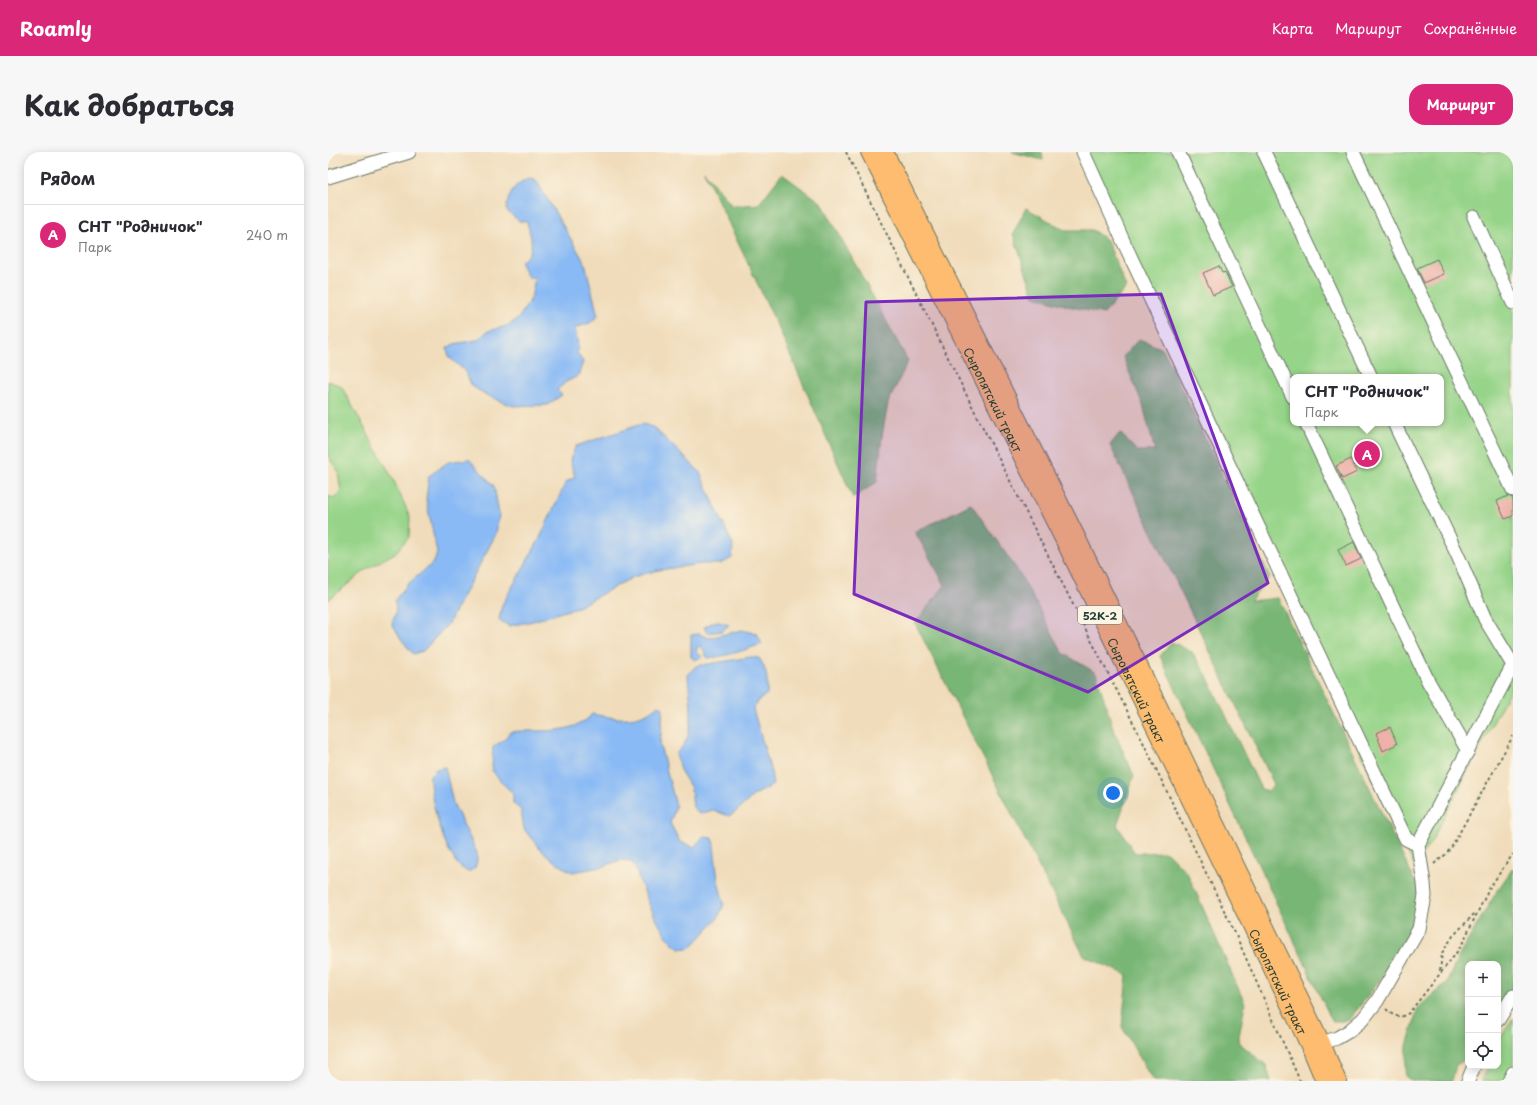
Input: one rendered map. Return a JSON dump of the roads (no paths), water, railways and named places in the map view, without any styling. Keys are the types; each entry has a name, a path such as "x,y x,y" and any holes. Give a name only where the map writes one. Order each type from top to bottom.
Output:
{"main road":[{"name":"Сыропятский тракт","path":"869,152 1066,546 1301,1029 1324,1081"},
{"name":"Сыропятский тракт","path":"885,152 1079,542 1322,1043 1338,1081"}],"street":[{"path":"328,177 409,152"},
{"path":"1084,152 1125,245 1406,839 1418,845"},
{"path":"1178,152 1290,391"},
{"path":"1264,152 1370,374"},
{"path":"1353,152 1416,288 1513,490"},
{"path":"1474,217 1513,303"},
{"path":"1307,426 1428,681 1468,751"},
{"path":"1322,1043 1337,1038 1349,1031 1363,1019 1377,1001 1419,929 1425,896 1418,845 1513,665 1485,619 1458,556 1395,426"},
{"path":"1501,1015 1513,996"},
{"path":"1468,1081 1473,1069"},
{"path":"1509,1081 1513,1073"}],"water":[{"path":"530,178 536,180 585,263 598,316 590,323 575,328 578,345 577,353 583,362 578,376 566,382 557,390 562,395 547,405 513,406 486,395 472,386 464,370 449,357 447,348 454,344 477,340 488,331 507,326 518,319 531,299 535,278 528,277 520,262 529,254 531,249 531,239 527,222 519,221 506,210 510,194 516,186 524,180"},
{"path":"642,424 653,427 699,471 733,545 732,558 721,564 701,564 659,570 633,577 578,607 533,621 509,626 499,620 502,605 539,540 566,482 575,477 570,460 576,446"},
{"path":"469,459 494,486 499,514 496,534 448,624 423,651 413,654 401,639 392,623 396,612 395,600 408,584 434,562 437,553 426,499 429,476 448,462"},
{"path":"716,621 729,625 722,631 707,633 704,627"},
{"path":"742,630 757,634 762,644 728,655 707,658 704,650 699,645 696,651 702,657 695,660 691,657 691,635 699,634 709,638"},
{"path":"751,657 759,658 764,666 766,675 767,694 759,700 753,709 771,771 773,785 753,796 729,816 713,810 699,814 693,807 691,788 680,770 676,754 684,744 690,728 691,710 688,675 696,666"},
{"path":"658,705 663,708 660,745 676,806 670,823 680,842 694,847 703,837 713,838 718,881 724,904 718,918 690,948 678,947 670,941 663,931 651,908 632,861 620,860 602,867 572,872 555,862 539,848 524,829 521,810 513,803 513,793 501,782 492,770 493,747 504,740 510,732 566,729 583,722 592,714 619,718 635,717 651,711"},
{"path":"445,767 453,803 477,853 475,868 468,872 456,862 451,854 446,844 434,808 430,775 436,769"}],"place":[{"name":"СНТ \"Родничок\"","path":"1367,454"}]}
